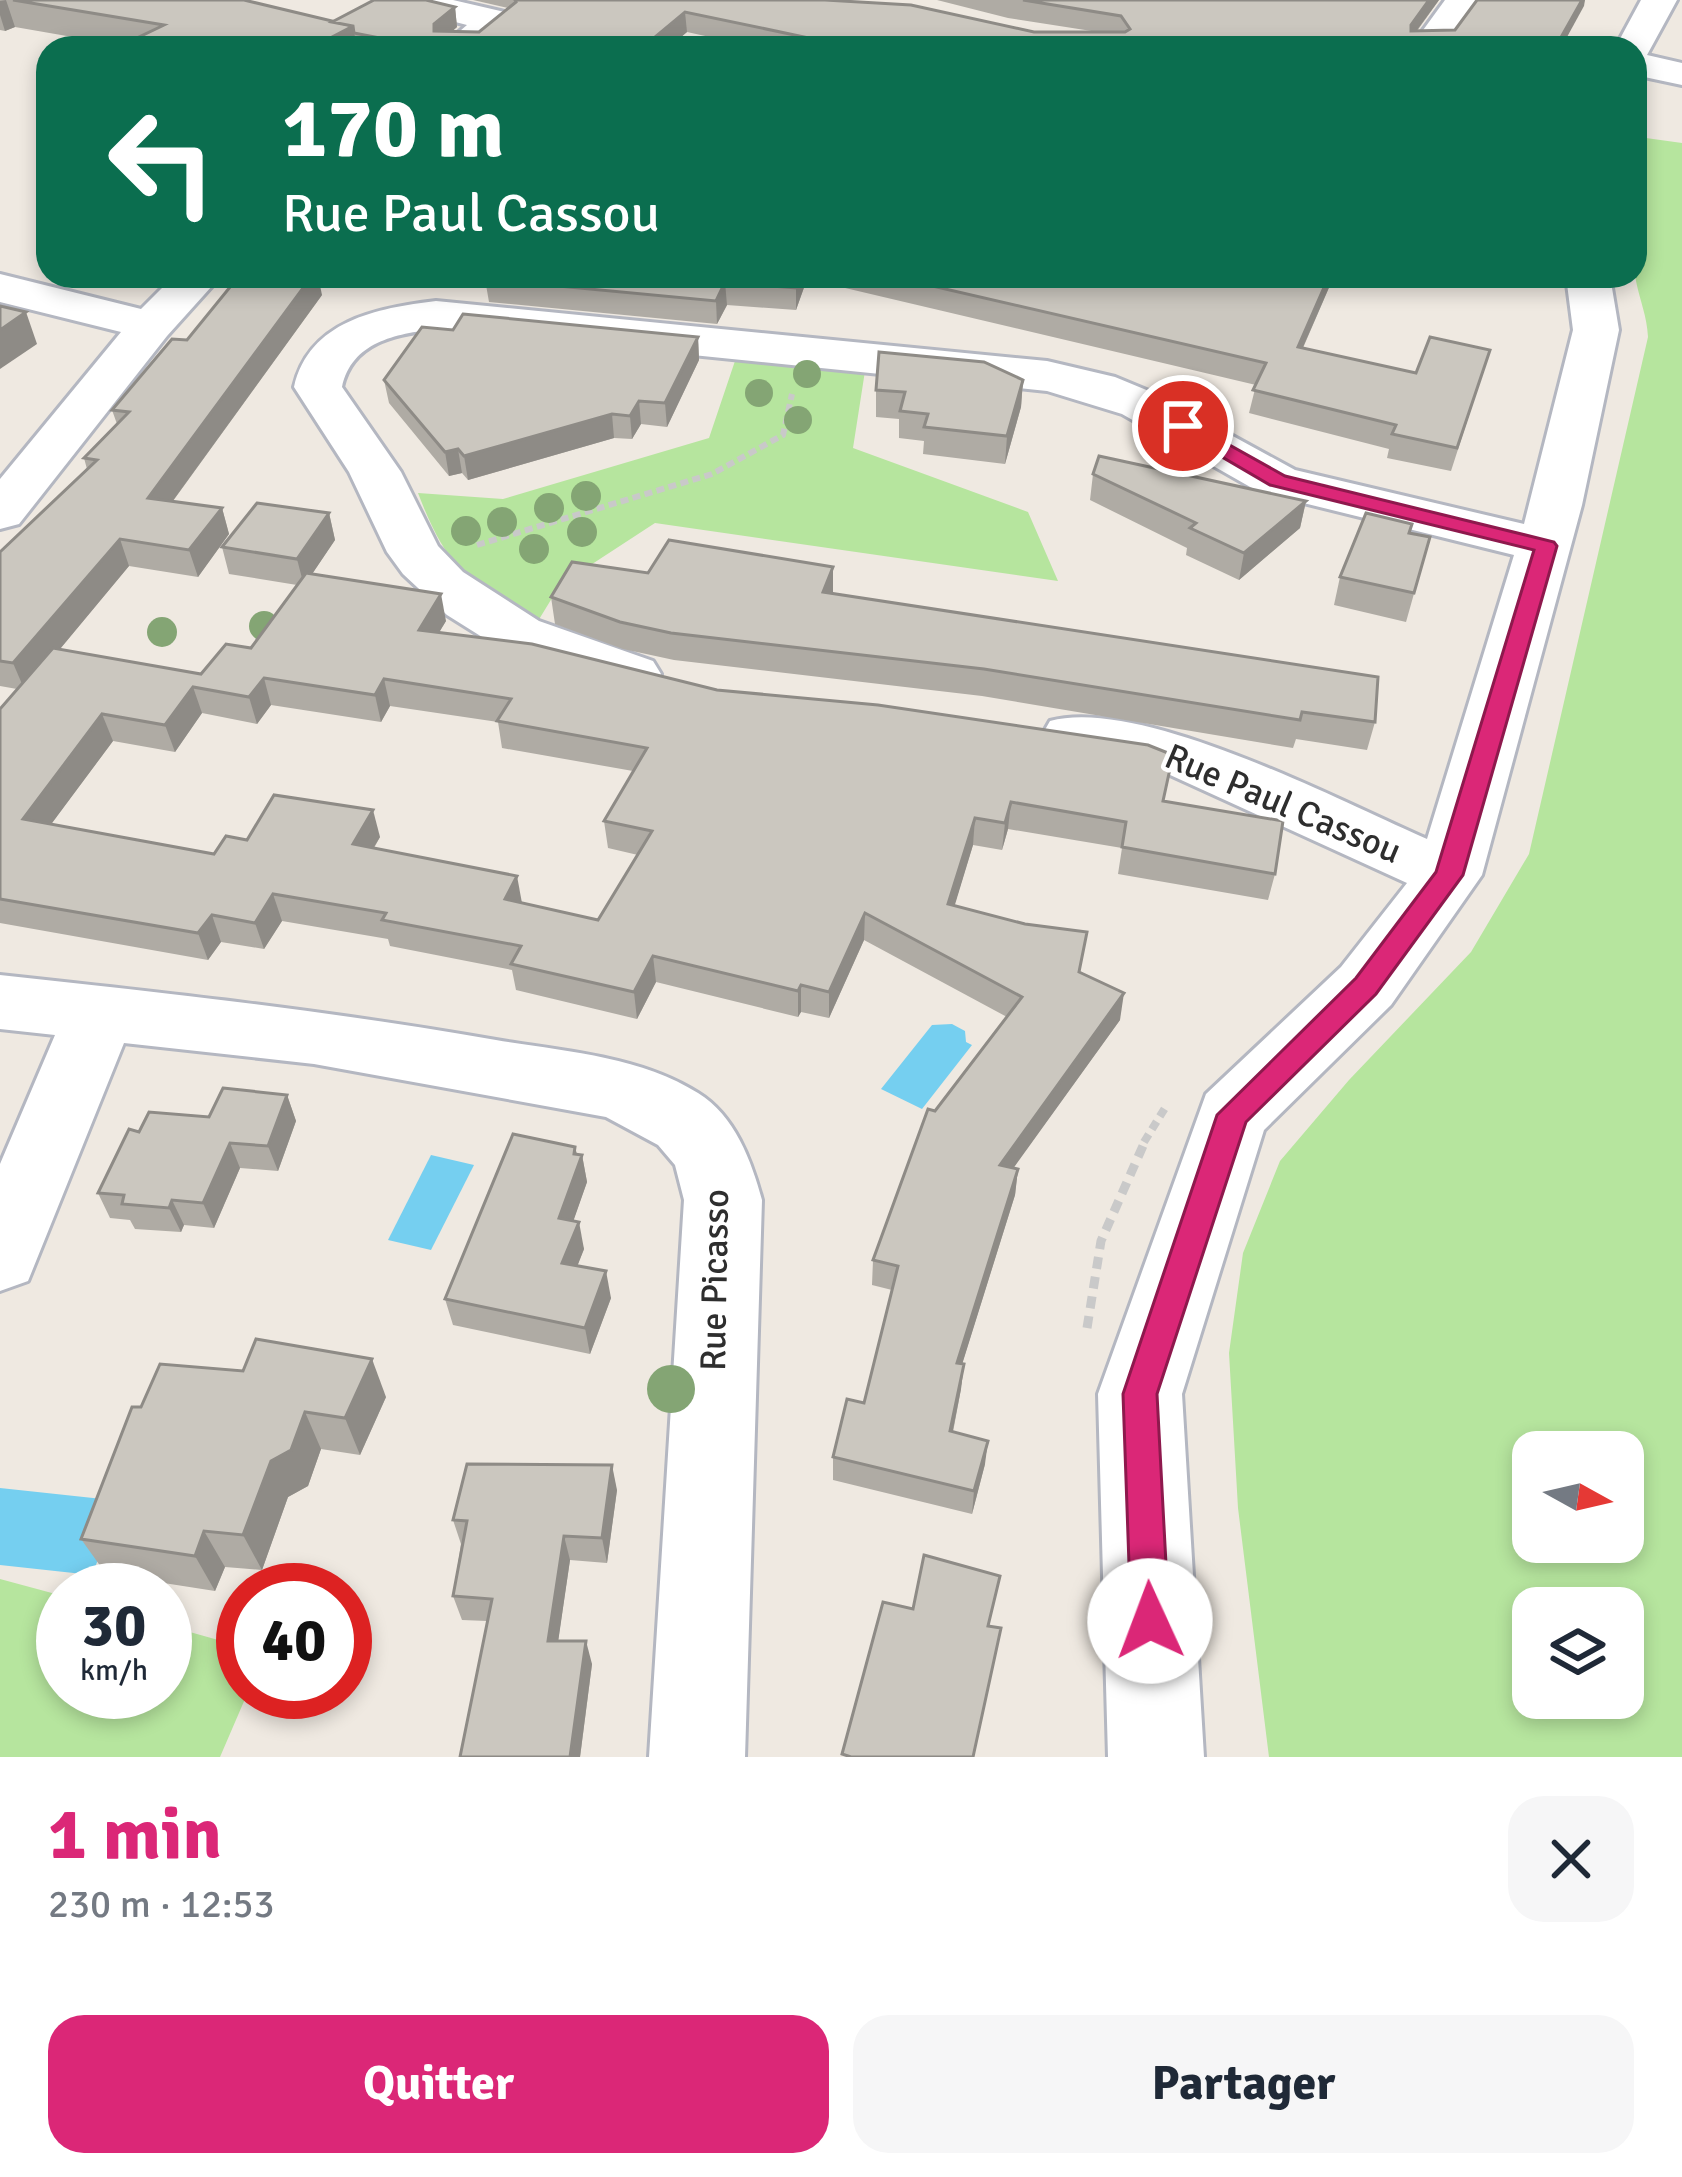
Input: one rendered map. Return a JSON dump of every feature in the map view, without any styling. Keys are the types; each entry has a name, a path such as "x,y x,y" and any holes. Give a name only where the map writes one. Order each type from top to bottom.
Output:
{"street":[{"path":"409,0 508,16 477,36"},
{"path":"1437,36 1463,0"},
{"path":"1640,36 1659,0"},
{"path":"1647,67 1682,74"},
{"path":"0,288 151,326"},
{"path":"0,513 151,326 187,288"},
{"path":"1156,1757 1140,1394 1232,1115 1366,986 1449,875 1546,546 1596,331 1590,288"},
{"path":"685,687 564,656 522,637 466,601 422,561 375,472 318,387 324,359 340,344 385,324 436,315 1047,376 1098,387 1183,426 1277,481 1546,546"},
{"name":"Rue Paul Cassou","path":"1013,726 1183,756 1449,875"},
{"name":"Rue Picasso","path":"0,1001 314,1036 606,1088 653,1101 679,1117 703,1143 717,1169 722,1200 697,1757"},
{"path":"0,1257 101,1010"}],"path":[{"path":"422,561 712,474 747,455 783,435 802,352"}],"green space":[{"path":"1647,138 1682,143 1682,1757 1269,1757 1238,1508 1229,1353 1243,1253 1280,1161 1349,1080 1471,952 1529,854 1648,337 1638,288 1647,288"},
{"path":"736,358 865,371 853,448 1028,512 1058,581 655,523 560,585 538,621 477,584 450,557 418,493 503,499 709,438"},
{"path":"0,1579 36,1589 36,1719 192,1719 192,1633 216,1639 216,1719 236,1719 220,1757 0,1757"}],"water":[{"path":"952,1024 965,1031 966,1042 972,1045 922,1109 881,1089 932,1025"},
{"path":"431,1155 474,1165 431,1250 388,1240"},
{"path":"0,1488 121,1501 97,1563 36,1563 36,1569 0,1565"}],"building":[{"path":"13,0 244,0 353,26 334,36 141,36 164,25"},
{"path":"374,0 426,0 455,7 434,24 434,31 479,32 515,0 825,0 911,5 1034,32 1125,32 1130,29 1121,16 1023,0 1429,0 1411,31 1455,30 1477,0 1582,0 1562,36 799,36 685,12 656,36 369,36 354,33 353,26 332,22"},
{"path":"229,288 303,288 148,498 222,508 189,550 120,539 13,663 0,661 0,552 97,460 84,458 129,412 112,410 172,339 187,340"},
{"path":"580,288 722,288 716,301"},
{"path":"941,288 1324,288 1298,347 1416,373 1430,337 1490,350 1457,448 1392,434 1396,425 1253,390 1266,363"},
{"path":"0,306 26,312 0,330"},
{"path":"463,314 698,337 665,403 639,401 630,416 612,414 464,456 458,449 445,452 384,380 422,327 453,330"},
{"path":"879,352 984,362 1023,380 1007,436 924,427 928,414 900,411 905,392 876,390"},
{"path":"1099,456 1306,501 1244,553 1190,528 1196,523 1093,474"},
{"path":"257,503 329,513 297,559 222,547"},
{"path":"1366,513 1412,524 1409,533 1430,537 1414,593 1340,577"},
{"path":"669,540 833,567 823,592 1378,677 1375,722 1302,712 1300,720 984,669 671,633 620,622 551,597 572,562 648,573"},
{"path":"306,573 441,594 419,630 532,644 717,690 878,705 1148,745 1173,755 1163,801 1283,821 1275,874 1122,847 1126,822 1011,802 1005,823 975,818 948,904 1025,924 1087,932 1079,972 1124,993 1000,1165 1018,1169 957,1363 964,1364 950,1431 988,1441 974,1491 833,1457 847,1399 864,1403 898,1266 873,1260 928,1109 935,1111 1022,997 865,913 829,992 801,985 798,991 653,956 634,992 511,964 521,946 382,920 386,913 273,894 255,923 212,915 198,933 0,899 0,709 53,648 201,674 226,644 251,648","holes":["264,678 375,695 384,679 511,699 497,721 647,748 604,821 652,831 598,920 505,899 517,876 353,844 373,810 274,795 247,840 226,836 214,854 23,819 102,714 165,725 193,687 249,697"]},
{"path":"223,1088 287,1095 268,1146 230,1143 203,1203 172,1200 169,1208 122,1204 124,1195 98,1193 129,1129 139,1132 149,1112 209,1117"},
{"path":"513,1134 575,1147 574,1154 582,1155 559,1218 579,1222 562,1263 606,1271 585,1328 445,1299"},
{"path":"256,1339 372,1359 345,1418 305,1412 291,1450 271,1461 243,1535 204,1531 195,1556 81,1539 132,1407 141,1407 160,1364 243,1371"},
{"path":"467,1464 612,1465 602,1538 564,1536 548,1641 586,1641 570,1757 460,1757 492,1599 453,1596 467,1521 453,1520"},
{"path":"924,1555 1000,1576 988,1626 1001,1628 973,1757 842,1754 883,1602 913,1609"}],"route":[{"path":"1150,1621 1140,1394 1232,1115 1366,986 1449,875 1546,546 1277,481 1183,426"}]}
